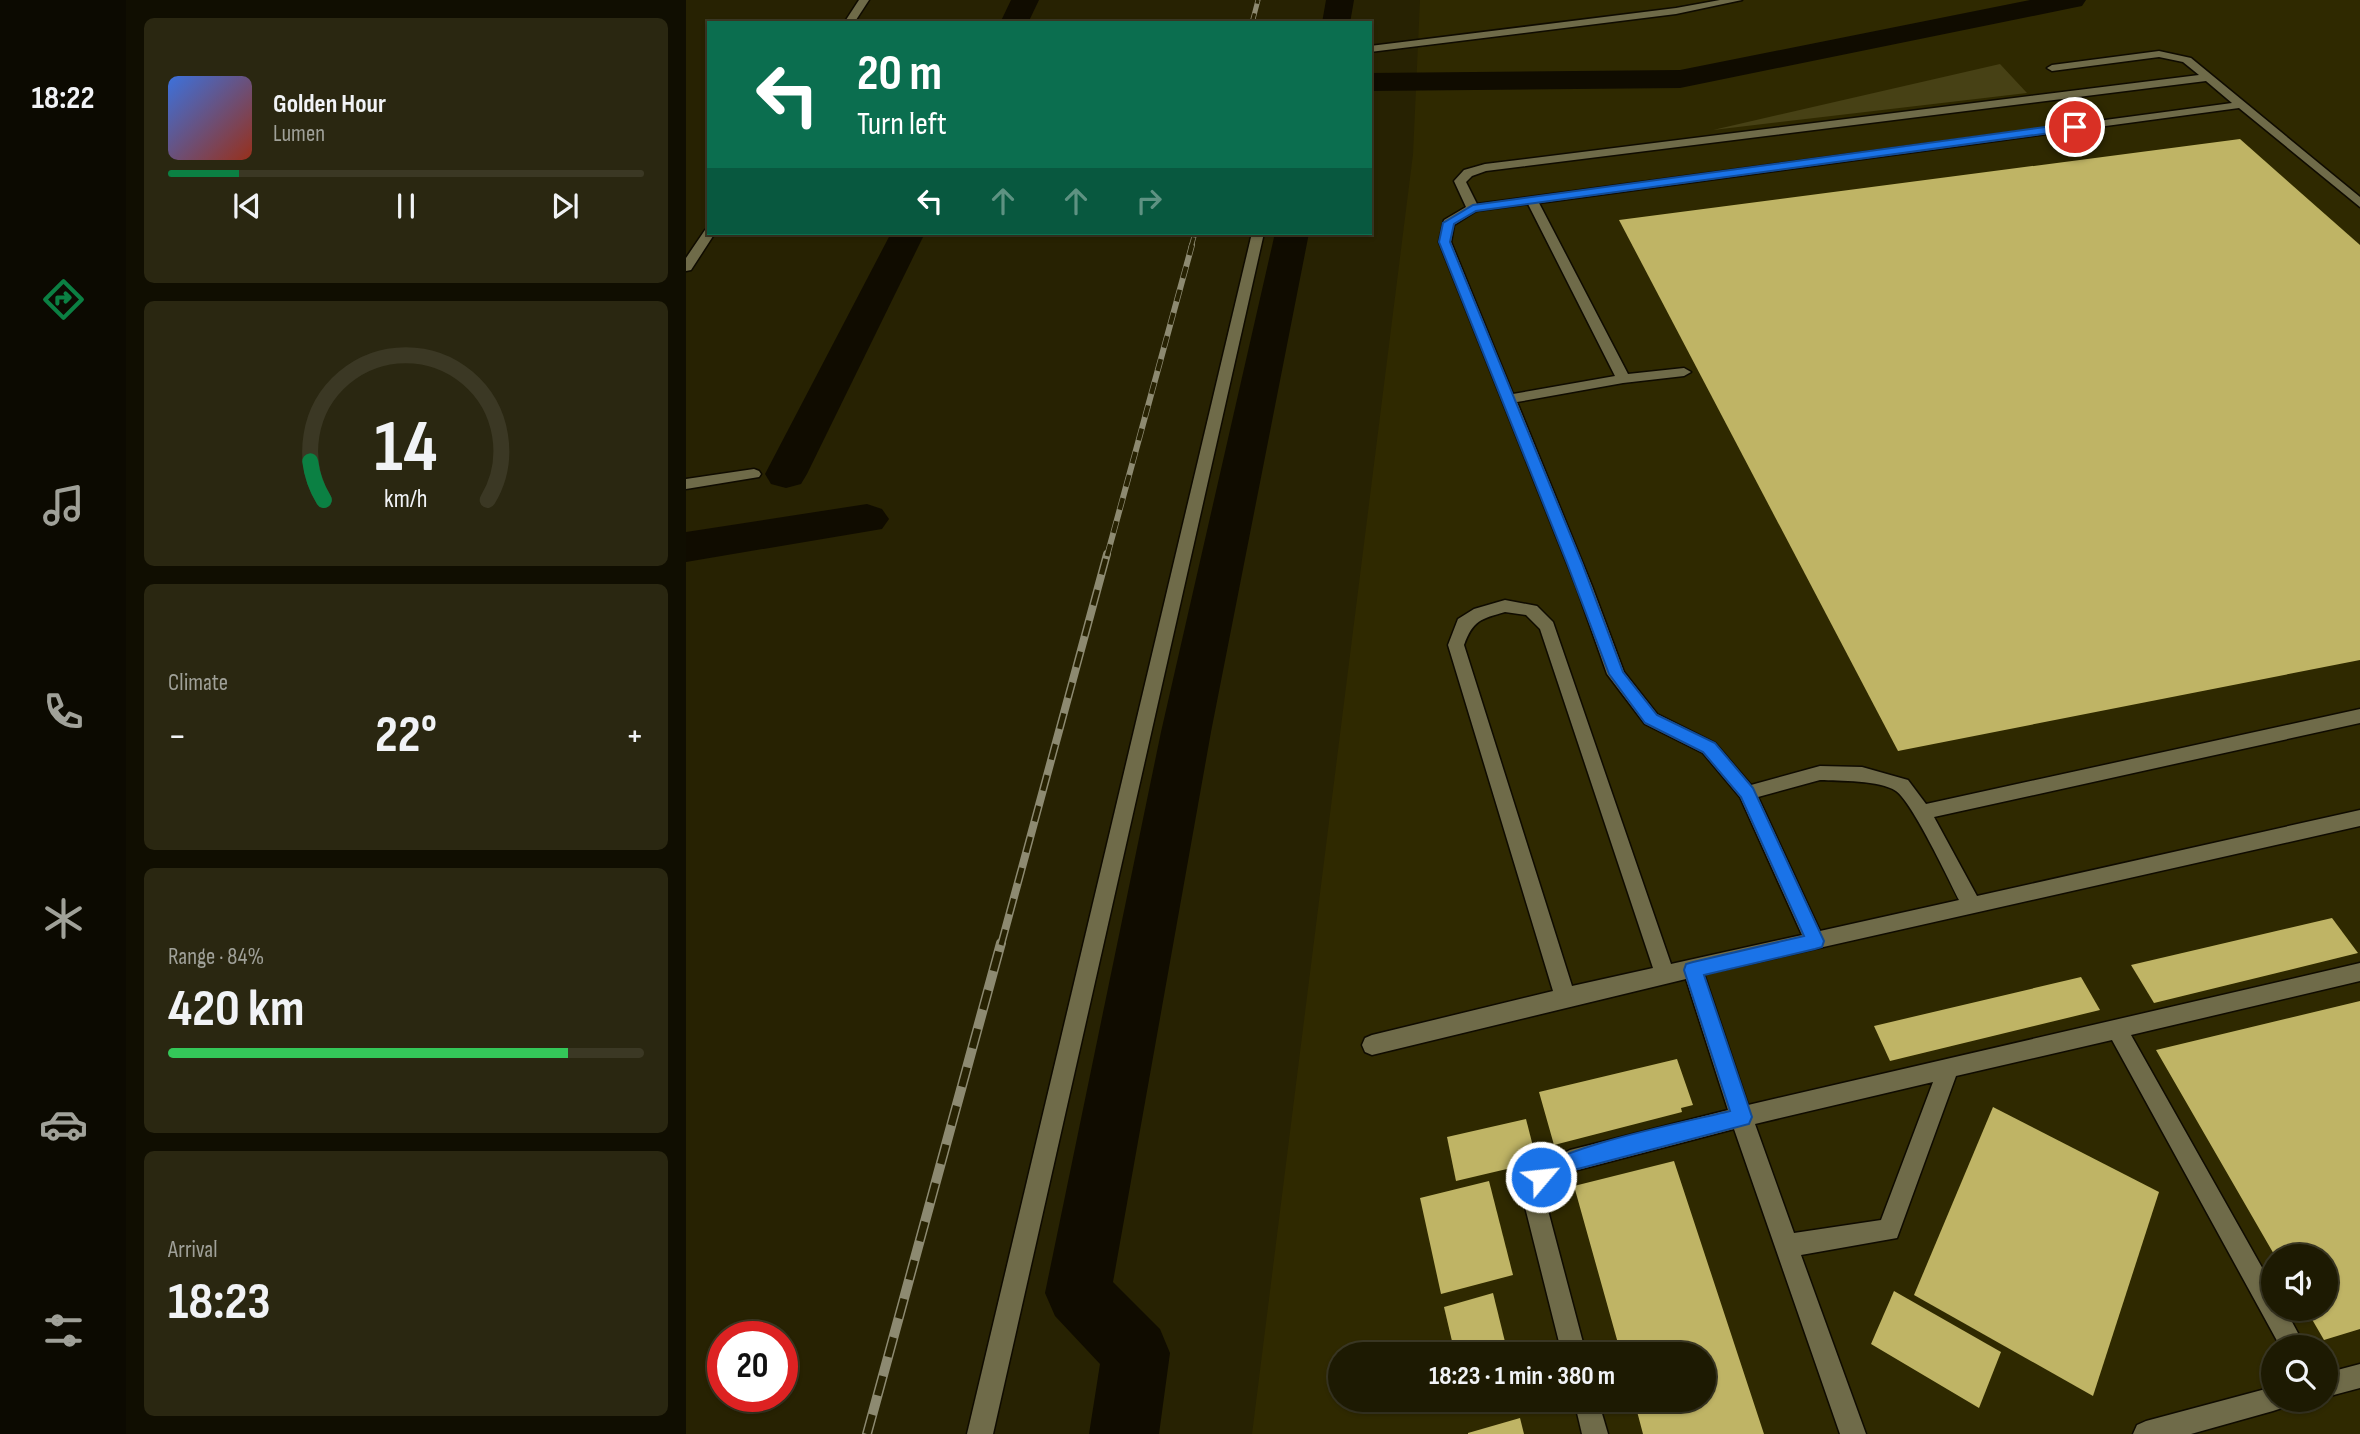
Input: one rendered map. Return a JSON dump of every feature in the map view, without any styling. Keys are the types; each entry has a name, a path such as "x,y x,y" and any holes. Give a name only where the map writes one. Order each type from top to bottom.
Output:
{"street":[{"path":"850,21 864,0"},
{"path":"1372,49 1676,11 1737,0"},
{"path":"2052,68 2159,54 2187,60 2360,204"},
{"path":"1473,208 1460,181 1468,173 1485,168 2206,78"},
{"path":"1815,941 1747,793 1709,748 1651,719 1616,674 1445,242 1448,223 1473,208 2238,104"},
{"path":"1532,200 1623,379"},
{"path":"686,267 708,235"},
{"path":"980,1434 1258,235"},
{"path":"1508,399 1623,379 1684,372"},
{"path":"686,484 754,474"},
{"path":"1565,997 1456,645 1464,623 1480,613 1505,606 1531,610 1548,626 1665,975"},
{"path":"1922,812 2360,716"},
{"path":"1747,793 1820,773 1862,774 1902,785 1922,812 1972,905"},
{"path":"1372,1045 1565,997 2360,818"},
{"path":"1693,970 1853,1434"},
{"path":"1571,1342 1534,1199 1541,1177 1570,1161 1742,1117 2360,972"},
{"path":"2117,1029 2287,1335"},
{"path":"1787,1246 1889,1230 1949,1068"},
{"path":"2338,1382 2360,1376"},
{"path":"2146,1434 2261,1402"},
{"path":"1589,1412 1595,1434"}],"shaded area":[{"path":"1420,0 2360,0 2360,1434 1252,1434 1413,154"},
{"path":"2000,64 2027,93 1713,130"}],"building":[{"path":"2240,139 2360,245 2360,660 1898,751 1619,220"},
{"path":"2332,918 2358,953 2154,1003 2131,965"},
{"path":"2081,977 2100,1010 1890,1061 1874,1026"},
{"path":"2360,1001 2360,1329 2338,1336 2321,1335 2313,1321 2338,1321 2338,1244 2268,1244 2156,1050"},
{"path":"1677,1059 1693,1105 1681,1108 1682,1112 1554,1145 1539,1092"},
{"path":"1993,1107 2159,1192 2093,1396 1914,1295"},
{"path":"1526,1119 1537,1162 1456,1181 1447,1137"},
{"path":"1674,1161 1764,1434 1643,1434 1637,1412 1716,1412 1716,1342 1618,1342 1574,1186"},
{"path":"1489,1181 1513,1275 1441,1294 1420,1198"},
{"path":"1894,1291 2001,1352 1979,1408 1871,1344"},
{"path":"1493,1293 1505,1342 1452,1342 1444,1307"},
{"path":"1520,1418 1524,1434 1468,1434 1468,1433"}],"waterway":[{"path":"1015,21 1025,0"},
{"path":"1336,21 1340,0"},
{"path":"1372,82 1680,79 2072,0"},
{"path":"786,474 907,235"},
{"path":"1124,1434 1136,1353 1078,1293 1186,732 1292,235"},
{"path":"686,547 867,519"}],"railway":[{"path":"1253,21 1258,0"},
{"path":"1191,247 1194,235"},
{"path":"1107,556 1192,245"},
{"path":"1001,945 1107,554"},
{"path":"867,1434 1001,943"}],"route":[{"path":"1541,1177 1570,1161 1742,1117 1717,1049 1693,970 1815,941 1747,793 1709,748 1651,719 1616,674 1445,242 1448,223 1473,208 2075,127"}]}
